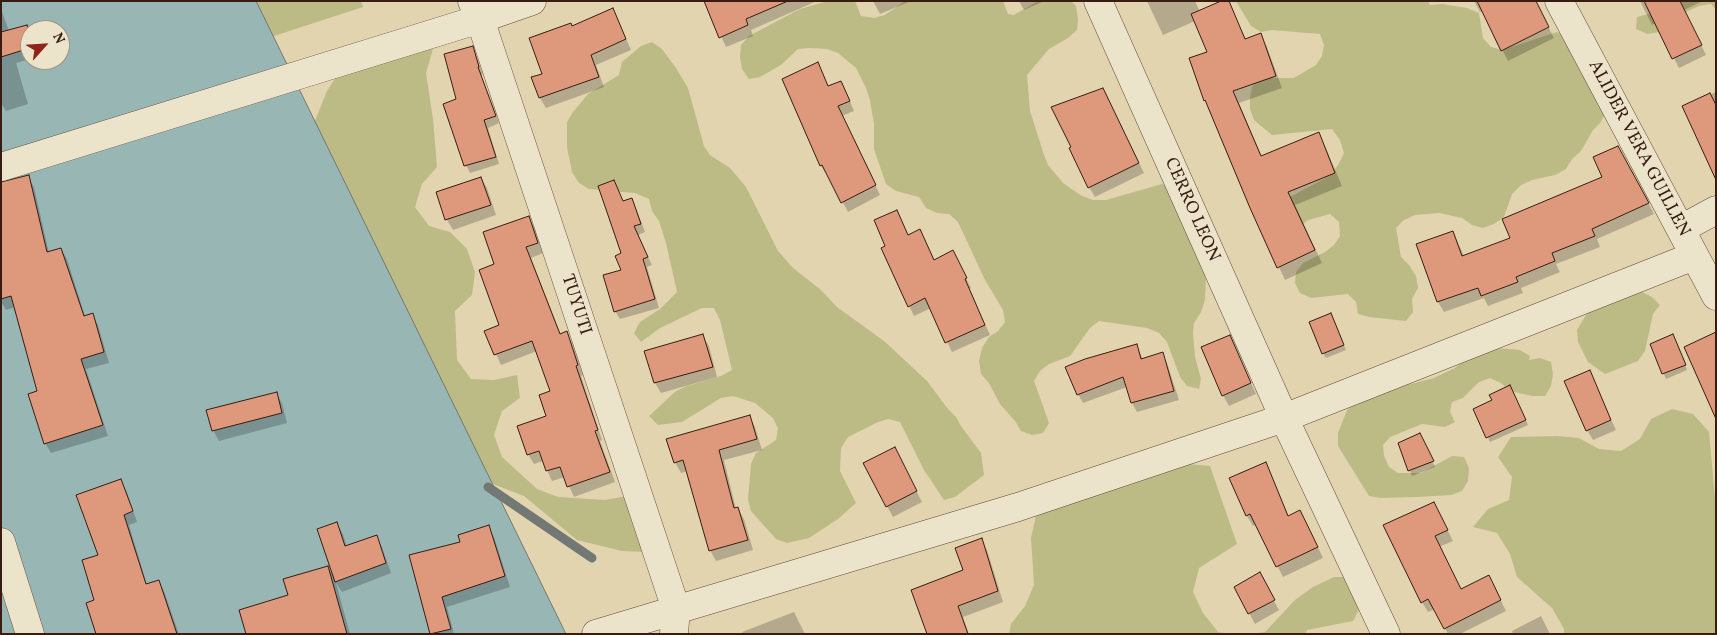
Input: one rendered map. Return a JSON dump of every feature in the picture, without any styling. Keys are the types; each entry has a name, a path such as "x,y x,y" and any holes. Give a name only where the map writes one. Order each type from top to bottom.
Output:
{"street":[{"path":"1,167 476,10 532,1"},
{"name":"CERRO LEON","path":"1098,1 1284,418 1386,634"},
{"name":"ALIDER VERA GUILLEN","path":"1559,1 1681,229 1708,275"},
{"name":"TUYUTI","path":"476,10 675,621"},
{"path":"1681,229 1716,210"},
{"path":"596,634 675,621 1708,275"},
{"path":"1,542 30,634"}],"shaded area":[{"path":"206,1 361,1 363,7 222,53"},
{"path":"828,1 855,1 861,16 874,18 885,15 905,1 1003,1 1008,14 1014,15 1038,1 1071,1 1076,6 1077,30 1068,38 1049,49 1027,75 1030,111 1044,155 1048,165 1063,183 1082,196 1093,200 1106,200 1162,184 1174,187 1206,275 1205,300 1201,312 1194,323 1193,333 1195,357 1201,379 1199,389 1187,386 1180,377 1167,342 1159,333 1147,328 1099,321 1090,328 1070,356 1049,364 1040,371 1034,381 1049,423 1043,433 1032,435 1021,431 1000,404 989,383 981,374 979,361 982,348 989,337 998,331 1005,322 1003,310 985,280 958,222 949,214 937,213 926,208 919,197 896,191 886,184 874,149 874,124 870,100 856,68 838,53 827,49 810,48 798,49 781,65 760,77 749,79 742,69 741,45 749,36 800,9"},
{"path":"1236,1 1428,1 1430,5 1442,4 1467,8 1479,13 1483,38 1491,47 1502,50 1557,32 1568,36 1606,111 1601,122 1593,130 1581,151 1572,159 1566,169 1555,175 1532,180 1521,185 1512,194 1504,217 1494,224 1483,228 1472,225 1462,218 1439,213 1415,215 1404,220 1396,228 1401,257 1416,276 1418,288 1412,299 1413,312 1406,321 1358,314 1356,302 1348,294 1311,298 1300,293 1295,283 1296,272 1303,263 1325,252 1334,245 1340,236 1339,222 1330,214 1308,220 1298,228 1290,197 1331,175 1344,153 1340,140 1332,129 1272,135 1254,120 1250,109 1252,87 1259,78 1294,78 1316,65 1322,56 1324,45 1320,34 1272,30 1261,32 1251,26"},
{"path":"1684,1 1716,1 1716,10 1711,4 1699,6 1688,11 1659,32 1647,34 1636,29 1637,17 1670,8"},
{"path":"418,32 433,49 426,73 433,119 437,167 422,184 415,207 429,226 450,232 467,249 475,272 472,295 455,311 457,360 471,379 494,380 517,375 520,398 502,411 494,435 502,457 537,489 558,497 605,500 627,496 646,552 622,551 577,540 524,496 480,479 310,133 327,91 352,52"},
{"path":"652,42 662,49 688,88 704,146 710,155 730,168 746,187 778,251 793,268 821,290 837,307 884,341 927,381 956,417 981,453 984,475 955,497 944,500 924,470 900,422 888,419 848,437 841,448 840,471 856,503 838,519 809,538 787,543 776,539 751,511 748,500 751,464 756,453 776,440 778,428 773,418 755,403 733,396 721,398 682,422 658,425 649,416 676,391 721,376 732,370 720,320 714,308 702,308 660,328 641,342 634,333 640,322 660,309 677,292 666,243 659,221 652,211 649,199 635,193 589,189 579,183 572,172 567,147 567,122 588,94 619,75 622,62 641,46"},
{"path":"1640,291 1652,297 1660,305 1653,314 1645,351 1638,361 1605,374 1588,362 1578,342 1577,330 1589,310"},
{"path":"1485,347 1520,350 1530,356 1529,360 1540,358 1551,362 1553,374 1551,386 1545,396 1532,396 1510,391 1501,383 1490,378 1479,382 1463,398 1452,402 1450,412 1455,422 1445,427 1422,424 1390,437 1383,445 1384,456 1389,467 1398,473 1421,473 1452,456 1464,457 1469,468 1468,481 1462,491 1451,495 1417,497 1381,498 1369,496 1338,446 1338,433 1347,410 1375,387 1411,384 1434,378 1455,368 1475,352"},
{"path":"1672,409 1693,414 1709,432 1716,509 1716,634 1564,634 1564,629 1552,608 1517,577 1510,554 1497,533 1473,527 1488,509 1509,500 1512,477 1498,457 1511,437 1557,436 1579,438 1599,449 1621,451 1640,439 1651,419"},
{"path":"1187,464 1210,466 1237,544 1199,568 1193,592 1203,613 1218,632 1231,634 1009,634 1011,624 1025,606 1034,585 1031,538 1036,516 1098,487"},
{"path":"1334,577 1358,577 1364,600 1353,621 1307,630 1305,634 1249,634 1265,632 1295,600 1313,587"}],"water":[{"path":"1,1 256,1 566,634 1,634"}],"building":[{"path":"704,1 788,1 746,19 748,25 719,38"},
{"path":"1221,1 1229,1 1245,39 1261,33 1276,76 1233,91 1261,156 1319,132 1335,173 1288,192 1315,250 1277,268 1204,101 1189,58 1207,52 1191,14"},
{"path":"1477,1 1536,1 1549,27 1501,51"},
{"path":"1644,1 1680,1 1702,45 1672,59"},
{"path":"613,8 626,39 591,55 599,77 539,98 531,77 542,74 529,38 571,23 572,26"},
{"path":"20,27 20,51 1,57 1,32"},
{"path":"473,46 478,67 496,116 484,120 496,157 464,166 443,104 456,99 444,54"},
{"path":"818,62 828,86 841,81 850,101 838,106 876,185 841,203 822,165 820,166 782,79"},
{"path":"1103,88 1139,163 1088,188 1069,148 1071,147 1051,107"},
{"path":"1710,93 1716,105 1716,180 1682,106"},
{"path":"1618,146 1649,203 1592,229 1595,236 1552,253 1555,261 1516,277 1518,282 1481,296 1478,288 1437,302 1416,244 1453,231 1462,256 1510,238 1502,219 1602,177 1593,157"},
{"path":"29,175 47,252 61,248 84,316 93,313 104,352 81,359 103,425 44,444 28,394 37,391 11,296 1,299 1,182"},
{"path":"481,177 491,205 445,220 436,192"},
{"path":"614,180 623,201 632,198 641,224 634,226 648,257 643,259 655,299 614,312 603,275 621,270 615,256 621,253 598,186"},
{"path":"897,210 908,235 920,229 934,260 953,250 967,278 965,279 985,325 945,343 925,298 908,307 881,248 885,246 874,220"},
{"path":"529,216 538,243 526,247 560,334 567,331 578,365 576,366 598,430 595,431 610,472 567,487 560,467 546,471 539,451 527,455 517,426 546,416 539,395 550,391 532,341 494,355 484,331 499,325 479,270 494,264 483,232"},
{"path":"1331,313 1344,345 1322,354 1309,322"},
{"path":"1716,332 1716,419 1684,347"},
{"path":"703,334 713,367 654,383 644,351"},
{"path":"1673,334 1686,365 1662,374 1650,344"},
{"path":"1230,335 1251,383 1222,396 1201,347"},
{"path":"1137,344 1141,359 1163,352 1174,391 1131,403 1123,377 1077,395 1065,367 1085,359"},
{"path":"1590,370 1611,420 1586,431 1564,381"},
{"path":"1510,385 1526,420 1486,438 1473,409 1492,400 1489,395"},
{"path":"277,392 282,413 212,431 206,410"},
{"path":"750,415 757,439 719,450 734,508 738,507 748,540 709,551 683,460 674,463 666,439"},
{"path":"1420,433 1434,461 1408,471 1398,443"},
{"path":"895,447 917,491 886,507 863,463"},
{"path":"1266,462 1288,516 1300,510 1318,547 1276,567 1250,514 1246,516 1229,478"},
{"path":"121,479 133,511 124,515 146,584 159,580 177,634 96,634 86,603 94,600 82,560 98,555 76,495"},
{"path":"1434,502 1448,530 1435,536 1461,589 1489,575 1501,600 1444,629 1428,599 1421,603 1383,525"},
{"path":"337,522 345,546 377,535 386,563 335,582 317,529"},
{"path":"489,525 505,576 442,597 451,629 430,634 409,555 460,542 458,535"},
{"path":"982,538 998,591 958,606 968,634 927,634 911,590 963,570 955,548"},
{"path":"328,566 347,634 246,634 239,610 288,595 283,579"},
{"path":"1260,572 1275,600 1248,614 1234,587"}],"waterway":[{"path":"488,487 592,558"}]}
